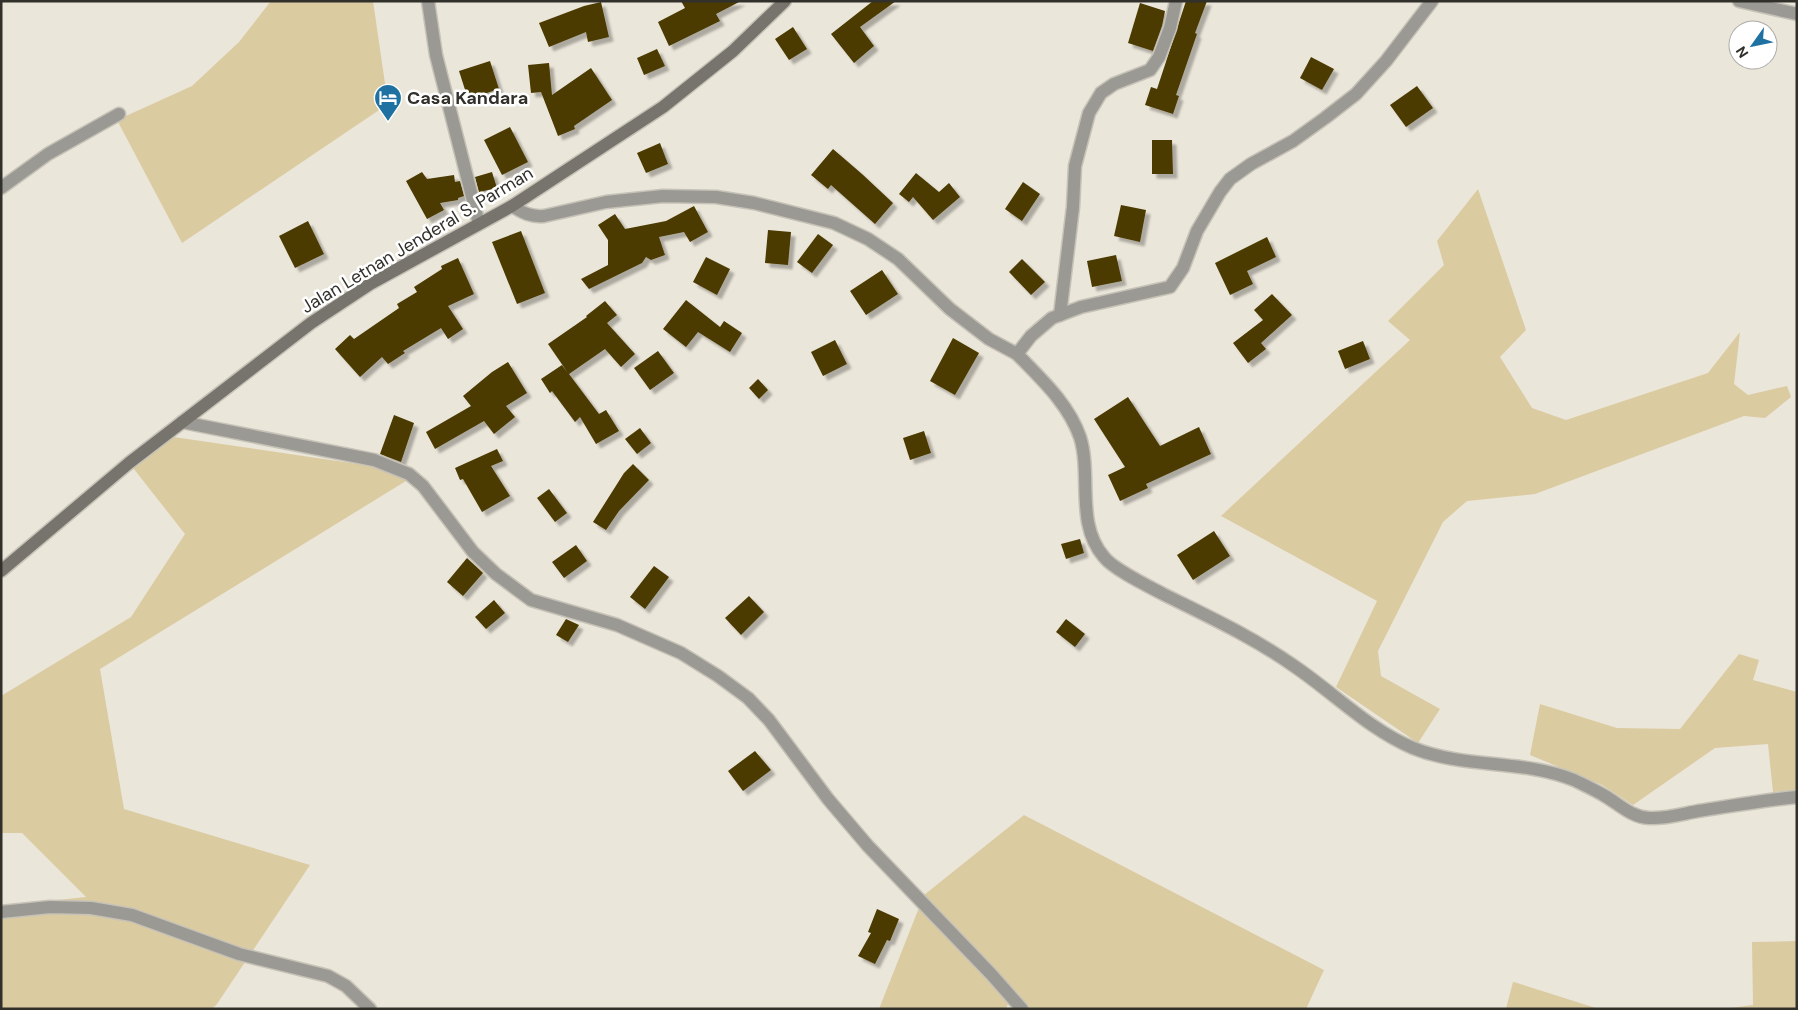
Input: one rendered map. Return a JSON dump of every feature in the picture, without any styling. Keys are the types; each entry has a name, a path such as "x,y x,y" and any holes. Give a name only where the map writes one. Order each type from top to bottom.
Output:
{"street":[{"path":"428,1 436,55 479,224"},
{"name":"Jalan Letnan Jenderal S. Parman","path":"1,571 100,486 311,323 370,284 512,206 663,107 733,51 785,1"},
{"path":"1060,315 1071,227 1075,166 1089,113 1102,93 1114,84 1150,70 1159,57 1170,28 1176,1"},
{"path":"1017,354 1031,336 1052,318 1081,307 1170,287 1183,268 1201,224 1230,179 1251,164 1293,141 1356,94 1386,61 1432,1"},
{"path":"1739,1 1797,14"},
{"path":"1,188 48,154 119,114"},
{"path":"512,206 525,214 544,216 606,202 663,196 716,197 754,203 834,223 868,239 898,258 950,309 989,339 1017,354 1054,392 1067,410 1080,437 1085,463 1087,517 1095,545 1104,559 1157,591 1258,642 1294,666 1363,719 1386,734 1413,748 1442,757 1471,763 1532,768 1573,780 1605,796 1628,812 1647,818 1666,817 1797,797"},
{"path":"182,422 341,452 374,460 408,474 424,486 473,552 496,574 531,600 617,625 681,653 718,676 748,698 769,720 828,799 868,846 992,974 1022,1009"},
{"path":"1,912 50,907 90,908 132,915 239,954 328,976 346,986 370,1009"}],"shaded area":[{"path":"271,1 373,1 388,104 182,243 117,120 192,86 239,42"},
{"path":"1478,189 1526,330 1500,357 1532,408 1566,420 1708,373 1740,332 1734,384 1748,395 1787,386 1791,397 1765,418 1744,416 1535,494 1467,501 1443,522 1378,651 1381,676 1440,709 1418,743 1336,687 1377,601 1221,516 1410,340 1388,321 1444,265 1437,241"},
{"path":"160,435 419,473 100,669 124,809 310,865 217,1004 212,1009 1,1009 1,906 86,897 22,833 1,833 1,696 131,617 185,534 126,459"},
{"path":"1739,654 1759,660 1753,680 1797,692 1797,790 1773,792 1768,744 1715,748 1633,805 1602,785 1530,755 1540,704 1617,728 1680,729"},
{"path":"1024,815 1324,970 1306,1009 1027,1009 1013,991 1006,1009 879,1009 924,895"},
{"path":"1797,941 1797,1009 1723,1009 1753,1005 1752,942"},
{"path":"1514,982 1599,1009 1506,1009"}],"building":[{"path":"681,1 741,1 716,14 720,21 669,46 658,22 685,8"},
{"path":"873,1 896,1 860,27 874,46 854,63 831,34"},
{"path":"1186,1 1207,1 1176,95 1179,96 1173,114 1145,105 1151,87 1157,89"},
{"path":"601,2 609,37 588,42 586,32 549,47 539,23 584,6"},
{"path":"1140,3 1165,11 1153,51 1128,43"},
{"path":"793,27 807,49 789,60 775,39"},
{"path":"657,49 665,66 644,75 637,58"},
{"path":"1311,57 1334,69 1322,90 1300,78"},
{"path":"490,61 499,89 468,99 459,71"},
{"path":"549,63 552,95 591,68 612,100 574,126 575,129 558,136 541,92 531,93 528,65"},
{"path":"1417,86 1433,108 1406,127 1390,105"},
{"path":"510,127 528,162 502,175 484,140"},
{"path":"1152,140 1172,140 1173,174 1152,174"},
{"path":"660,143 668,164 646,173 637,153"},
{"path":"833,149 893,203 875,224 831,185 828,189 811,175"},
{"path":"422,172 427,179 454,175 455,182 460,181 464,196 458,198 458,200 440,203 444,210 427,219 406,181"},
{"path":"492,172 497,188 479,192 475,177"},
{"path":"916,173 939,192 949,183 960,197 933,220 913,197 909,202 899,194"},
{"path":"1023,182 1040,194 1022,221 1005,209"},
{"path":"1121,205 1146,210 1140,242 1114,236"},
{"path":"694,206 708,232 690,242 684,232 659,237 665,255 651,260 646,257 642,263 589,289 581,279 608,265 608,240 598,225 615,214 625,229 666,221"},
{"path":"308,221 324,254 295,268 279,236"},
{"path":"768,230 791,232 788,265 765,263"},
{"path":"521,231 545,293 517,304 492,242"},
{"path":"818,234 833,245 812,273 797,262"},
{"path":"1267,237 1276,257 1247,271 1253,284 1230,295 1215,263"},
{"path":"1116,255 1122,281 1092,287 1087,261"},
{"path":"706,257 730,269 717,295 693,282"},
{"path":"458,258 474,294 448,306 463,329 448,339 441,328 403,351 405,353 388,364 382,357 360,377 335,349 350,335 354,339 399,308 397,304 417,292 414,287 442,269 441,266"},
{"path":"1022,259 1045,282 1031,295 1009,272"},
{"path":"882,270 898,294 866,315 850,291"},
{"path":"1272,294 1292,315 1261,343 1266,349 1248,363 1233,343 1263,320 1254,310"},
{"path":"686,300 720,327 724,321 742,333 730,352 698,332 686,347 663,329"},
{"path":"605,301 617,315 607,323 635,354 621,367 605,349 569,374 599,414 606,410 619,431 596,444 580,417 575,422 552,391 550,393 541,379 562,365 568,373 548,344 587,317"},
{"path":"953,338 979,353 955,395 930,381"},
{"path":"835,340 847,364 823,376 811,352"},
{"path":"1363,341 1370,359 1345,369 1338,351"},
{"path":"658,351 674,373 650,390 634,368"},
{"path":"508,362 527,393 506,406 515,417 494,434 484,421 435,449 426,432 471,406 463,396 492,372"},
{"path":"758,379 768,390 759,399 749,388"},
{"path":"1128,397 1160,446 1199,427 1211,454 1146,484 1148,488 1120,501 1108,475 1125,467 1094,419"},
{"path":"394,415 414,423 401,462 380,454"},
{"path":"640,428 651,443 637,454 625,439"},
{"path":"924,431 931,453 910,460 903,438"},
{"path":"497,449 503,461 491,466 510,496 482,512 463,479 460,480 455,468"},
{"path":"633,464 649,480 619,511 606,530 593,522 624,473"},
{"path":"549,489 567,513 555,522 537,498"},
{"path":"1214,531 1230,556 1193,580 1177,555"},
{"path":"1080,539 1084,553 1066,559 1061,544"},
{"path":"576,545 587,561 564,578 552,562"},
{"path":"467,558 483,573 463,596 447,582"},
{"path":"654,566 669,577 645,609 630,597"},
{"path":"749,596 764,612 741,635 725,618"},
{"path":"494,600 505,613 486,629 475,617"},
{"path":"566,619 579,625 568,642 556,635"},
{"path":"1066,619 1085,634 1075,647 1056,632"},
{"path":"755,751 771,770 743,791 728,771"},
{"path":"877,909 899,919 890,941 887,940 875,964 858,956 871,933 868,932"}],"place":[{"name":"Casa Kandara","path":"388,122"}]}
